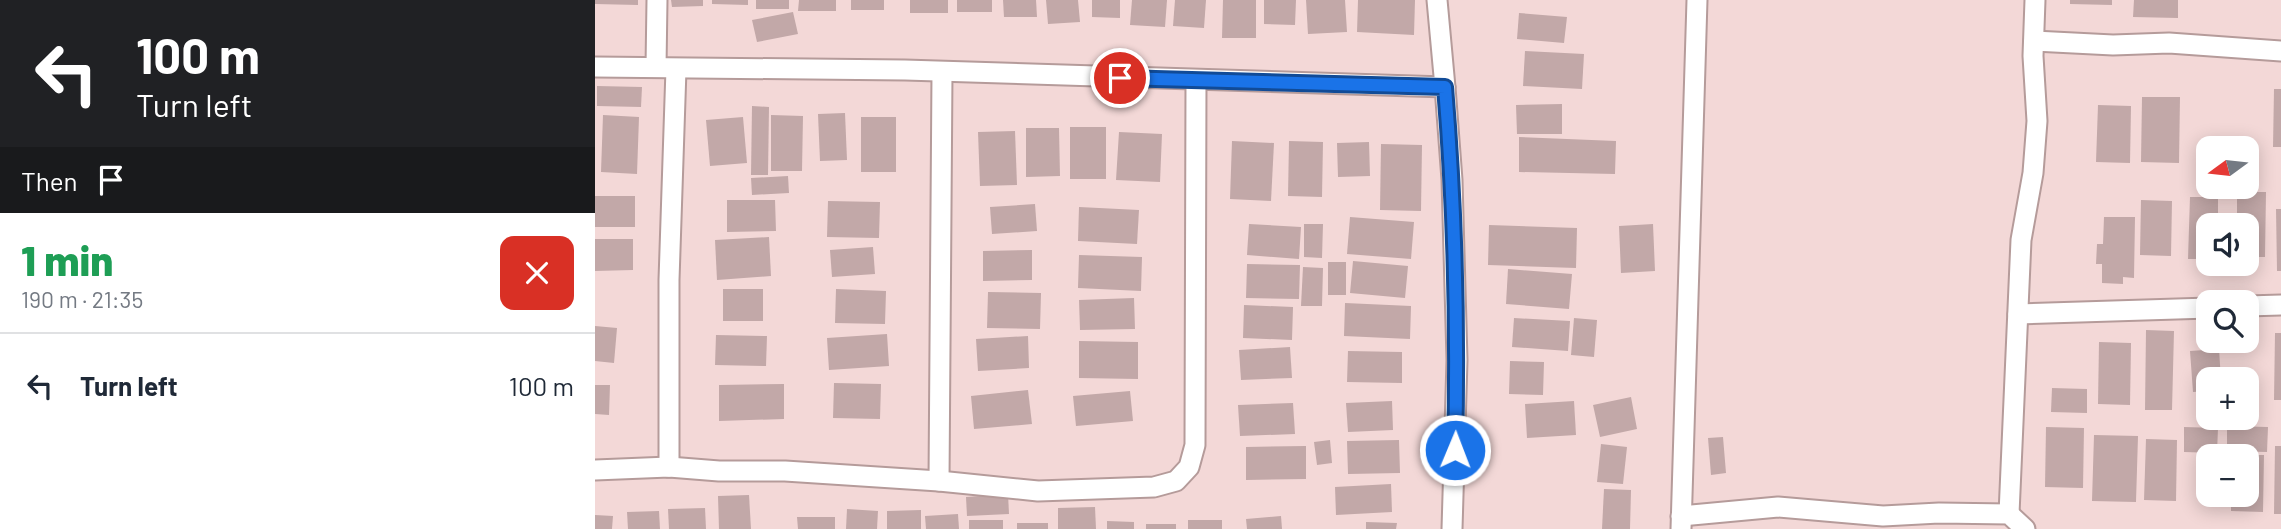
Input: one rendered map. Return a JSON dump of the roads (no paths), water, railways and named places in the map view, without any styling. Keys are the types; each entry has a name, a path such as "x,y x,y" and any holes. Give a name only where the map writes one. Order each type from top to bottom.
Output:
{"street":[{"path":"656,67 657,0"},
{"path":"1437,0 1452,180 1457,360 1452,529"},
{"path":"1697,0 1681,522 1778,507 1884,516 1939,513 2009,514 2025,529"},
{"path":"2009,514 2021,240 2037,121 2035,0"},
{"path":"2034,41 2113,46 2169,43 2281,51"},
{"path":"595,67 905,70 1445,87"},
{"path":"669,467 669,280 676,69"},
{"path":"939,481 943,73"},
{"path":"595,470 669,467 719,471 785,471 939,481 1038,491 1154,487 1176,481 1189,467 1195,445 1196,80"},
{"path":"2259,306 2281,305"},
{"path":"2018,314 2196,308"}]}
